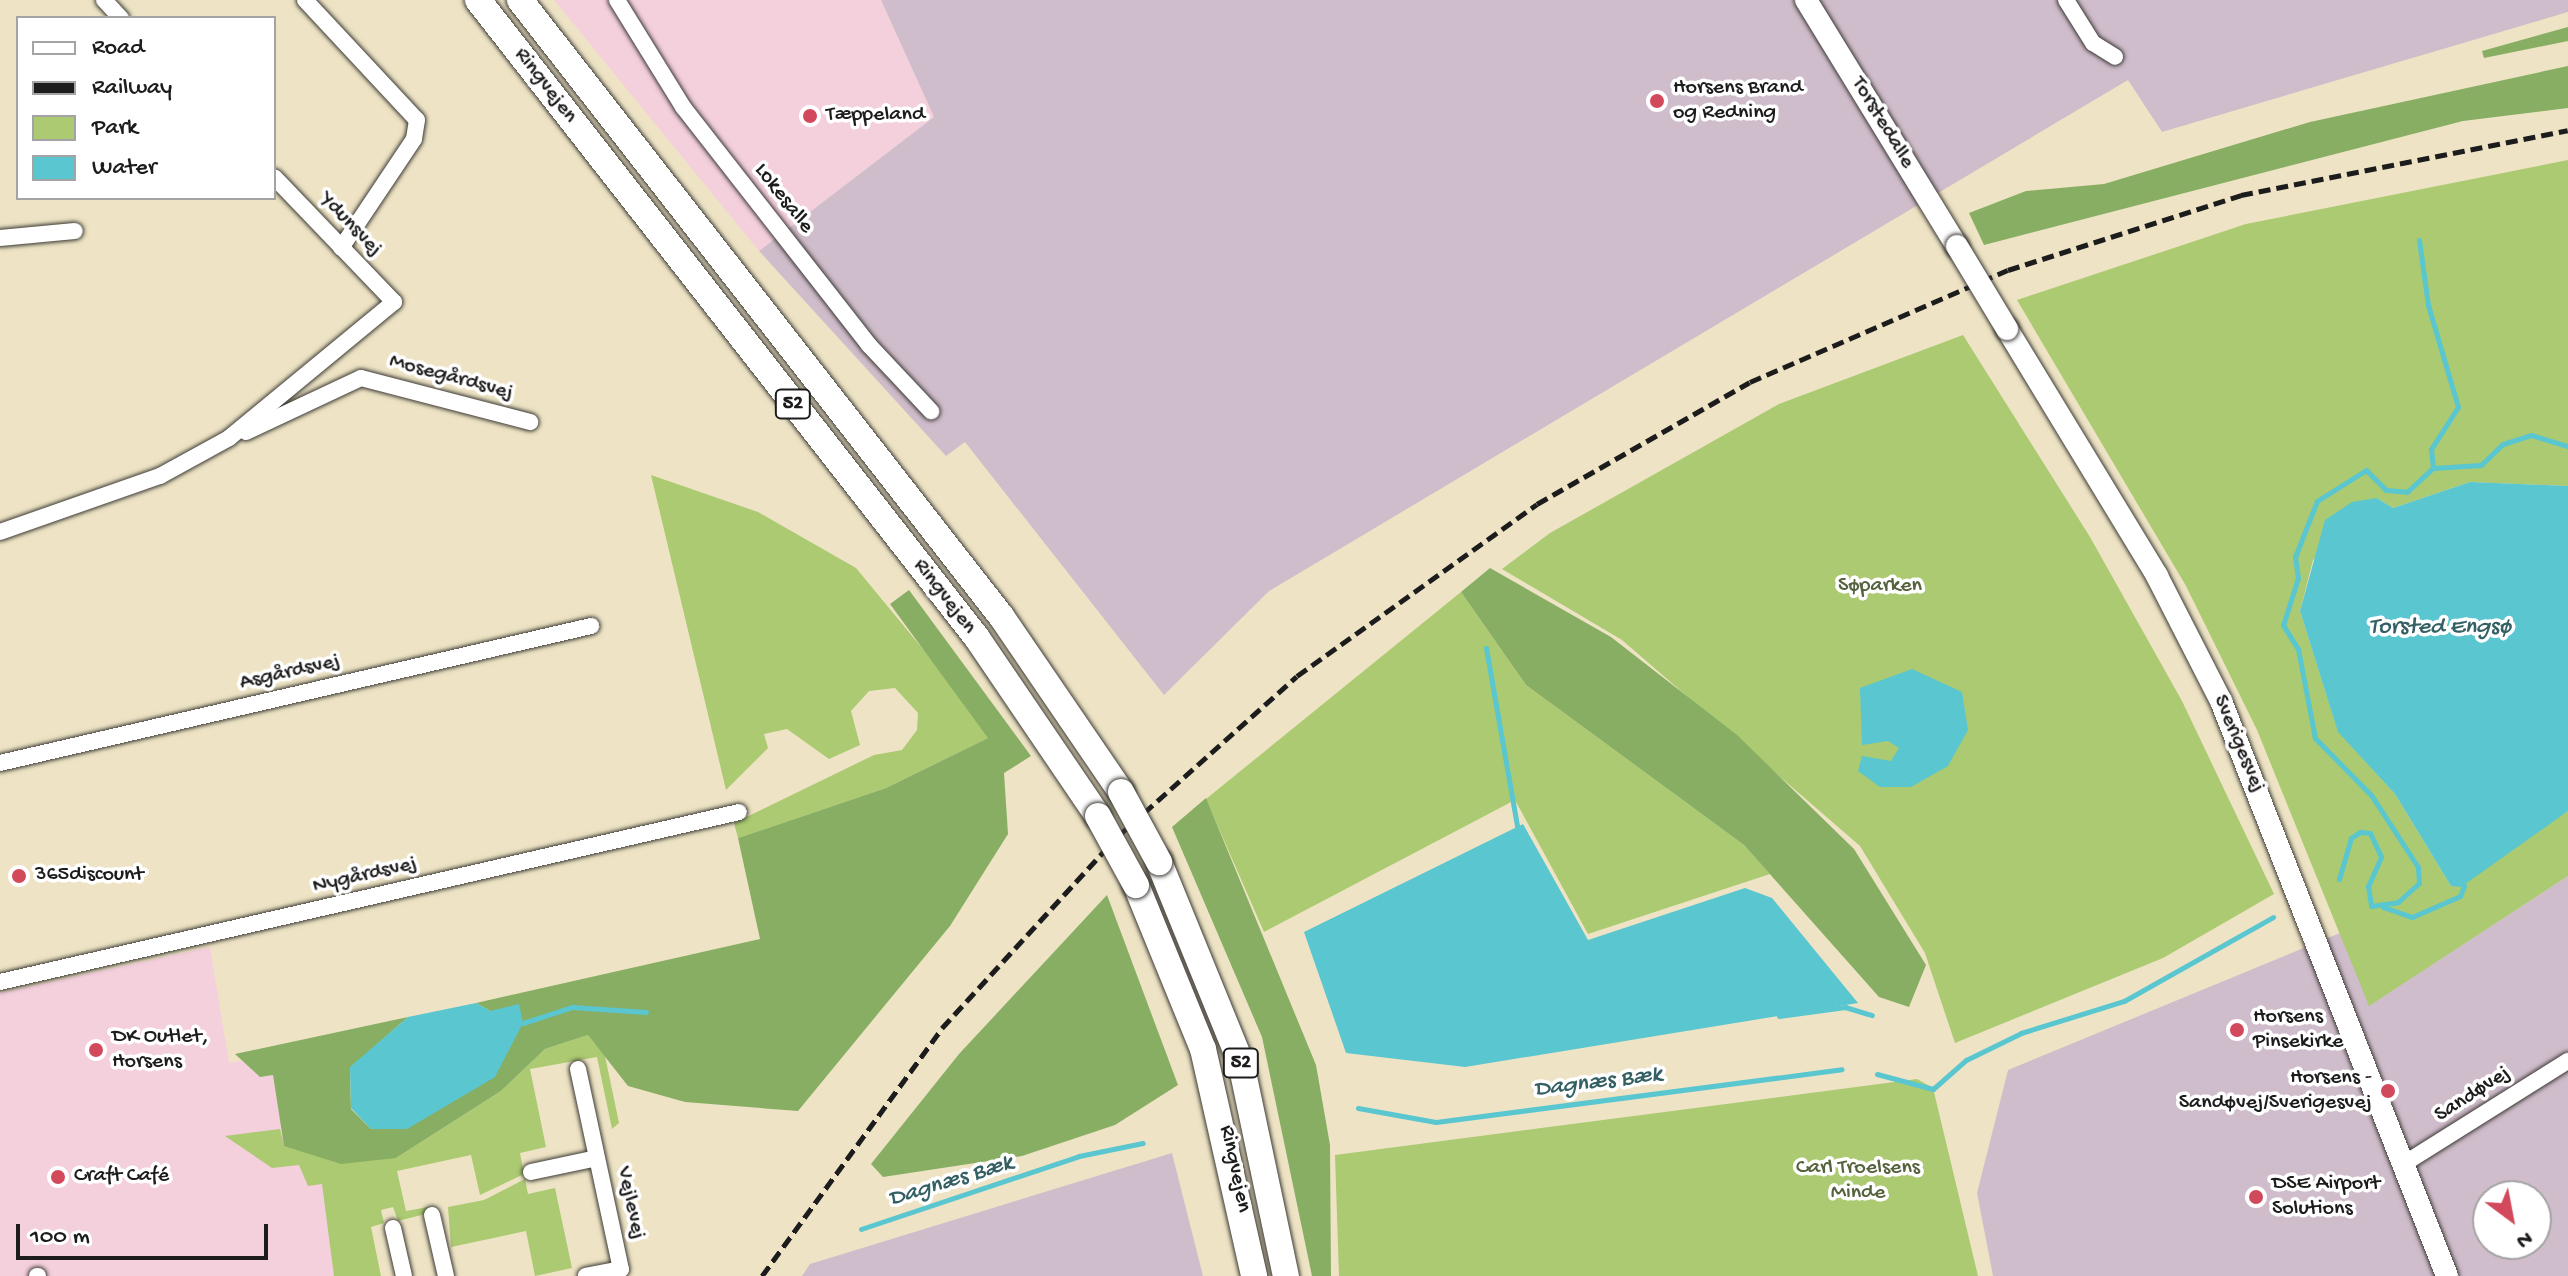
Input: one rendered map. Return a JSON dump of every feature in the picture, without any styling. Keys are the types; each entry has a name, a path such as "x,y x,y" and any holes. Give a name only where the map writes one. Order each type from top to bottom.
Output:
{"main road":[{"name":"Ringvejen","path":"478,0 977,638 1098,816 1136,885 1203,1049 1254,1276"},
{"name":"Ringvejen","path":"520,0 1001,616 1121,792 1159,862 1241,1063 1286,1276"}],"street":[{"path":"104,0 119,16"},
{"path":"305,0 417,120 414,139 341,248"},
{"name":"Lokesalle","path":"617,0 683,107 869,345 931,411"},
{"name":"Torstedalle","path":"1806,0 1957,246"},
{"path":"2066,0 2093,43 2115,57"},
{"name":"Ydunsvej","path":"276,179 394,302"},
{"path":"0,238 75,231"},
{"name":"Sverigesvej","path":"1957,246 2157,576 2221,701 2447,1276"},
{"name":"Mosegårdsvej","path":"229,438 394,302"},
{"name":"Mosegårdsvej","path":"0,532 160,476 229,438 361,378 530,422"},
{"name":"Asgårdsvej","path":"0,763 591,626"},
{"name":"Nygårdsvej","path":"0,982 739,812"},
{"name":"Sandøvej","path":"2402,1165 2568,1061"},
{"name":"Vejlevej","path":"578,1069 621,1269 586,1276"},
{"name":"Vejlevej","path":"531,1172 597,1158"},
{"path":"432,1215 446,1276"},
{"path":"393,1228 404,1276"}],"shaded area":[{"path":"554,0 881,0 934,117 759,251"},
{"path":"881,0 2568,0 2568,12 2162,132 2128,80 1269,591 1164,695 965,442 946,456 759,251 934,117"},
{"path":"2568,876 2568,1276 1993,1276 1977,1193 2008,1070 2340,933 2370,1005"},
{"path":"210,947 229,1063 326,1044 353,1276 0,1276 0,993"},
{"path":"1172,1153 1203,1276 802,1276 810,1264"}],"green space":[{"path":"2568,27 2568,41 2484,58 2482,51"},
{"path":"2568,66 2568,108 2463,121 1984,245 1969,213 2026,191 2104,184 2310,122"},
{"path":"2568,160 2568,486 2470,482 2393,508 2377,498 2313,560 2300,611 2338,731 2395,794 2451,886 2568,811 2568,876 2369,1006 2257,730 2186,586 2017,300 2246,224"},
{"name":"Søparken","path":"1963,335 2090,537 2182,701 2274,894 2163,958 1955,1043 1925,953 1860,846 1622,640 1502,569 1550,533 1779,404"},
{"path":"651,475 758,512 856,568 979,717 988,738 886,788 738,838 734,823 874,755 902,750 917,730 918,713 895,688 869,691 851,711 860,745 829,759 787,729 764,734 768,748 726,790"},
{"path":"1490,568 1611,637 1737,735 1854,849 1926,965 1909,1007 1879,997 1744,845 1526,685 1461,592"},
{"path":"909,590 1031,756 1004,773 1008,834 950,926 798,1111 685,1102 628,1086 588,1035 545,1049 501,1091 396,1158 341,1164 284,1146 273,1075 260,1077 235,1054 408,1017 350,1068 351,1109 371,1129 490,1011 476,1003 760,939 738,838 886,788 988,738 890,604"},
{"path":"1461,592 1526,685 1744,845 1770,874 1588,934 1515,800 1264,932 1206,799"},
{"path":"1206,798 1316,1065 1330,1145 1331,1276 1312,1276 1262,1037 1172,827"},
{"path":"1107,895 1178,1085 1115,1125 1022,1156 883,1177 871,1164 959,1054"},
{"path":"588,1035 605,1056 619,1123 612,1129 597,1057 530,1069 546,1147 520,1153 524,1174 480,1195 471,1155 397,1171 406,1211 428,1207 429,1213 398,1221 393,1207 381,1210 384,1223 371,1227 381,1276 334,1276 322,1184 308,1186 299,1165 272,1168 225,1136 280,1129 284,1146 396,1158 501,1091 545,1049"},
{"name":"Carl Troelsens Minde","path":"1917,1079 1933,1088 1978,1276 1339,1276 1335,1155"},
{"path":"525,1179 528,1194 555,1188 572,1268 535,1276 526,1231 451,1247 448,1207 484,1200"}],"water":[{"name":"Torsted Engsø","path":"2470,482 2568,486 2568,811 2461,887 2451,886 2395,794 2338,732 2300,611 2325,520 2352,502 2377,498 2393,508"},
{"path":"1912,669 1962,692 1968,730 1948,766 1911,787 1880,787 1858,771 1862,756 1891,761 1899,748 1888,741 1862,745 1860,688"},
{"path":"1523,824 1588,940 1745,888 1772,898 1858,1003 1465,1067 1346,1053 1304,932"},
{"path":"476,1003 490,1011 519,1004 523,1023 495,1077 407,1129 371,1129 351,1108 350,1067 408,1017"}],"waterway":[{"path":"2419,240 2428,305 2458,407 2431,449 2433,468"},
{"path":"2339,879 2351,838 2360,832 2370,833 2381,857 2368,886 2371,906 2398,902 2419,883 2418,867 2371,795 2315,738 2298,649 2283,625 2298,578 2295,557 2317,501 2366,470 2386,490 2407,492 2433,468 2481,465 2503,444 2531,435 2568,446"},
{"path":"1486,648 1518,832"},
{"path":"2383,907 2412,917 2460,896 2464,886"},
{"name":"Dagnæs Bæk","path":"1877,1074 1933,1089 1966,1060 2021,1033 2124,1001 2273,917"},
{"path":"523,1023 572,1007 646,1012"},
{"path":"1779,1016 1845,1007 1872,1015"},
{"name":"Dagnæs Bæk","path":"1358,1108 1436,1122 1842,1069"},
{"name":"Dagnæs Bæk","path":"861,1229 1079,1156 1143,1143"}],"railway":[{"path":"762,1276 942,1028 1117,837 1297,676 1537,504 1750,382 2008,270 2241,195 2568,130"}],"place":[{"name":"Horsens Brand og Redning","path":"1657,101"},
{"name":"Tæppeland","path":"810,116"},
{"name":"365discount","path":"19,876"},
{"name":"Horsens Pinsekirke","path":"2237,1030"},
{"name":"DK Outlet, Horsens","path":"96,1050"},
{"name":"Horsens - Sandøvej/Sverigesvej","path":"2388,1091"},
{"name":"Craft Café","path":"58,1177"},
{"name":"DSE Airport Solutions","path":"2256,1197"}]}
